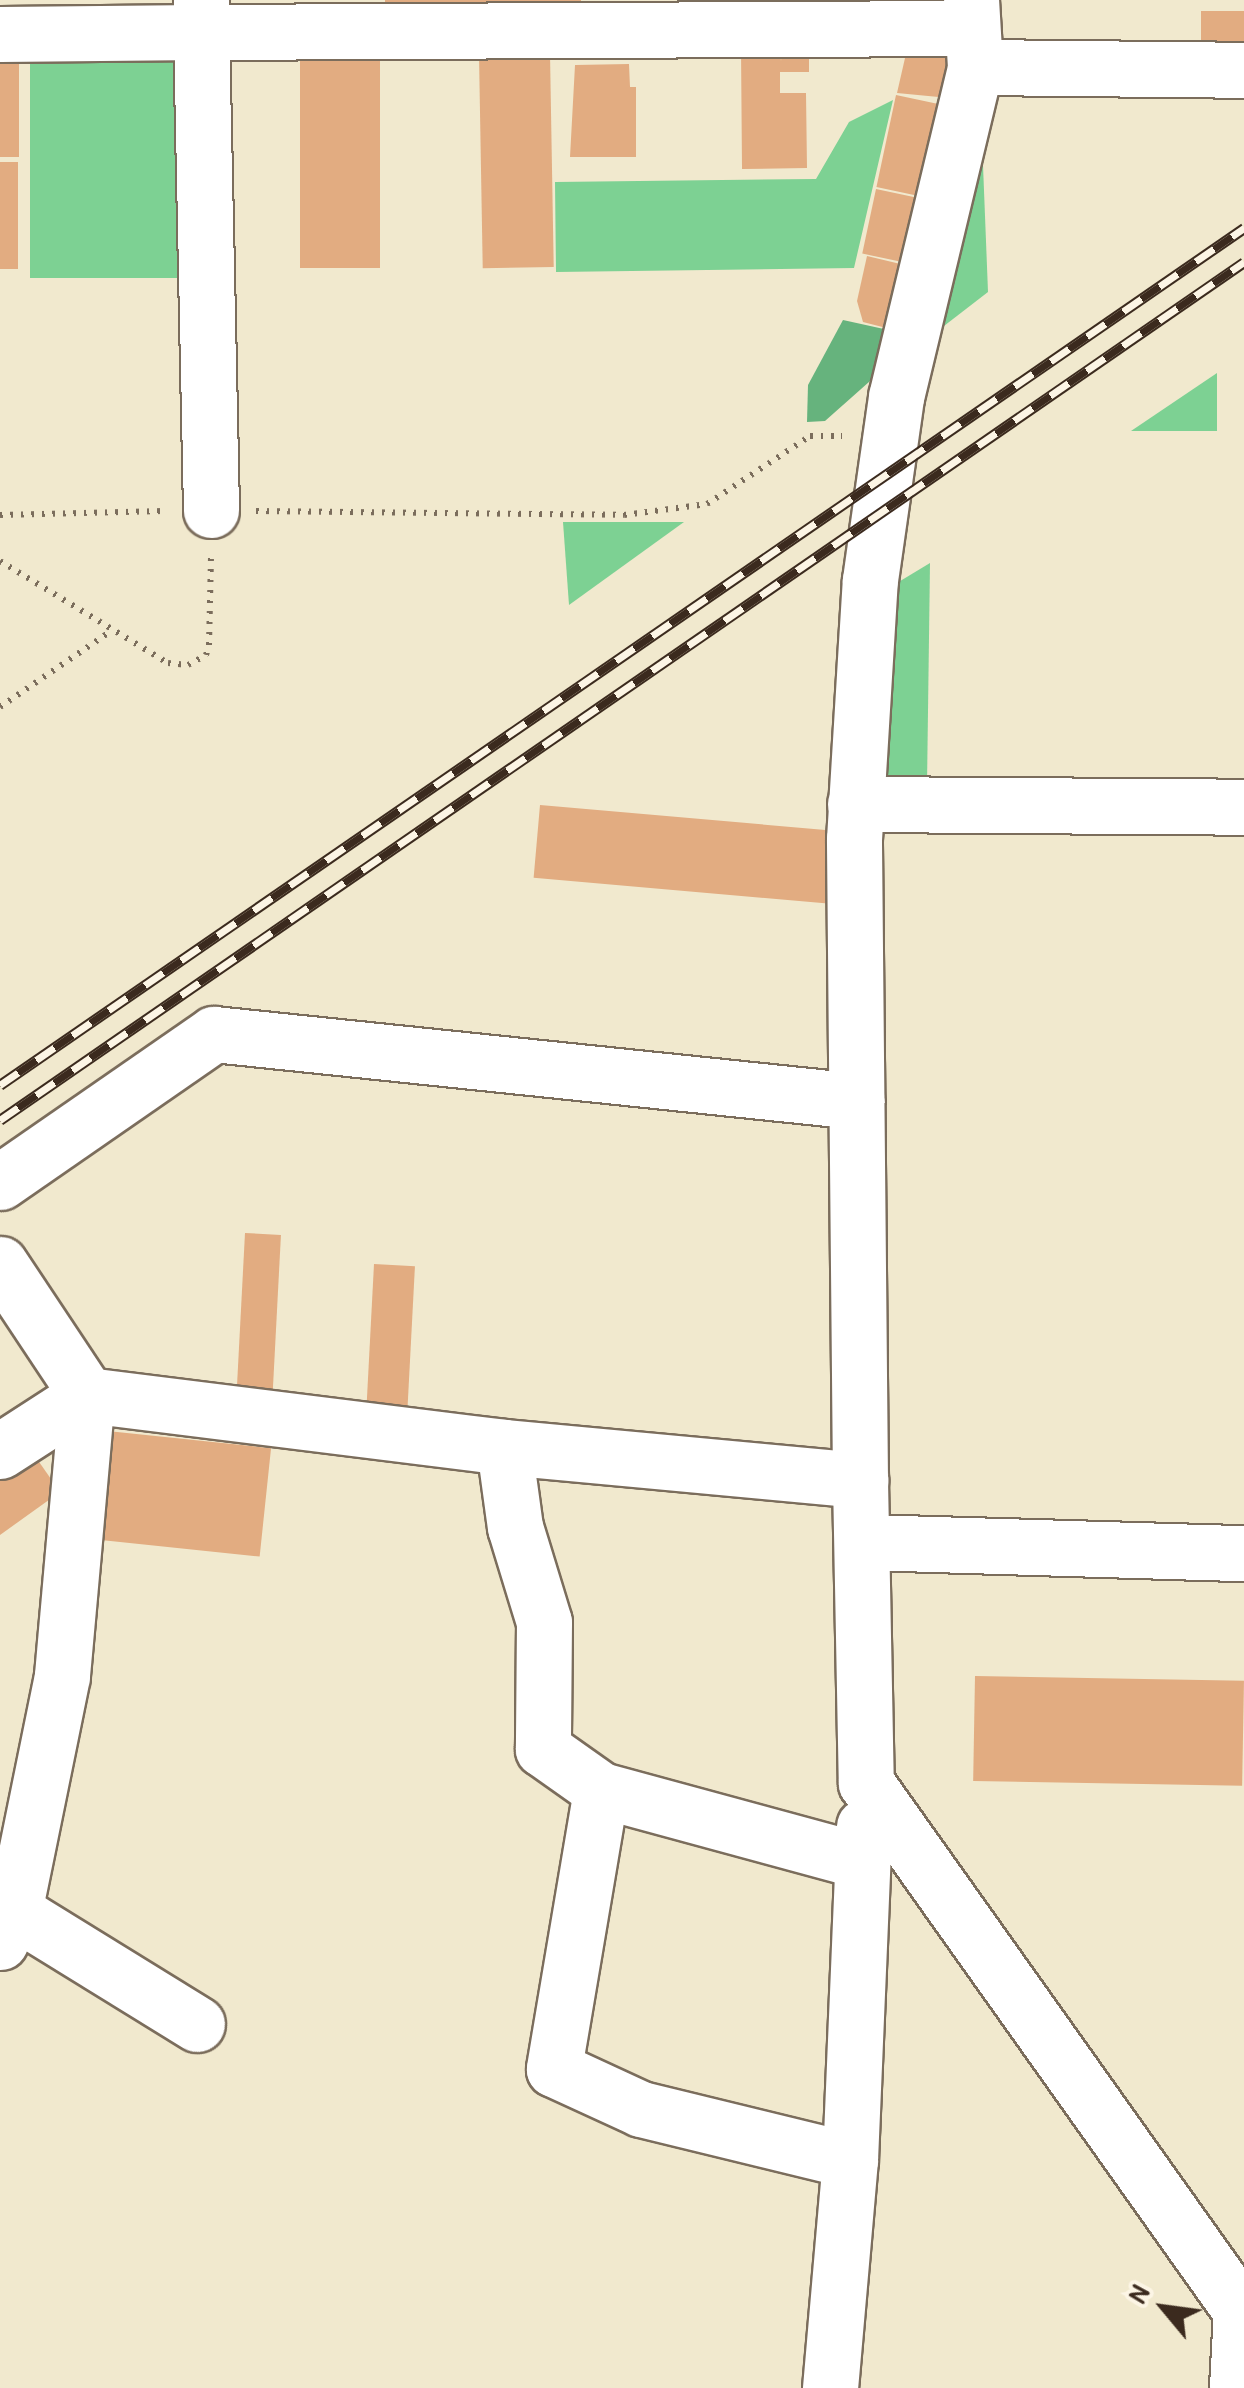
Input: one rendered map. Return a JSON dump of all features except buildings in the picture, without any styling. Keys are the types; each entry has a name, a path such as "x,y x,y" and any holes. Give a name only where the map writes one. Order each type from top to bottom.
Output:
{"street":[{"path":"201,16 212,510"},
{"path":"0,34 201,16 972,32 1244,70"},
{"path":"830,2388 850,2160 866,1783 855,804 870,580 896,397 972,32"},
{"path":"855,804 1244,807"},
{"path":"0,1182 214,1034 857,1102"},
{"path":"0,1264 87,1394 62,1676 7,1927 197,2024"},
{"path":"0,1452 87,1394 504,1447 860,1480"},
{"path":"504,1447 515,1526 544,1622 543,1749 601,1790 862,1861"},
{"path":"866,1542 1244,1553"},
{"path":"866,1783 1242,2312 1237,2388"},
{"path":"601,1790 554,2069 641,2109 850,2160"}],"path":[{"path":"0,515 212,510 624,516 706,504 810,436 874,441 896,397"},
{"path":"0,560 168,663 188,665 206,655 212,510"},
{"path":"0,707 111,630"}],"green space":[{"path":"30,49 197,49 197,278 30,278"},
{"path":"893,100 854,268 556,272 555,182 816,179 849,122"},
{"path":"982,140 988,292 931,336"},
{"path":"843,320 902,333 896,358 825,421 807,422 808,385"},
{"path":"1217,373 1217,431 1131,431"},
{"path":"563,522 684,522 569,605"},
{"path":"930,563 927,785 876,785 882,592"}],"railway":[{"path":"0,1085 1244,228"},
{"path":"0,1120 1244,262"}]}
